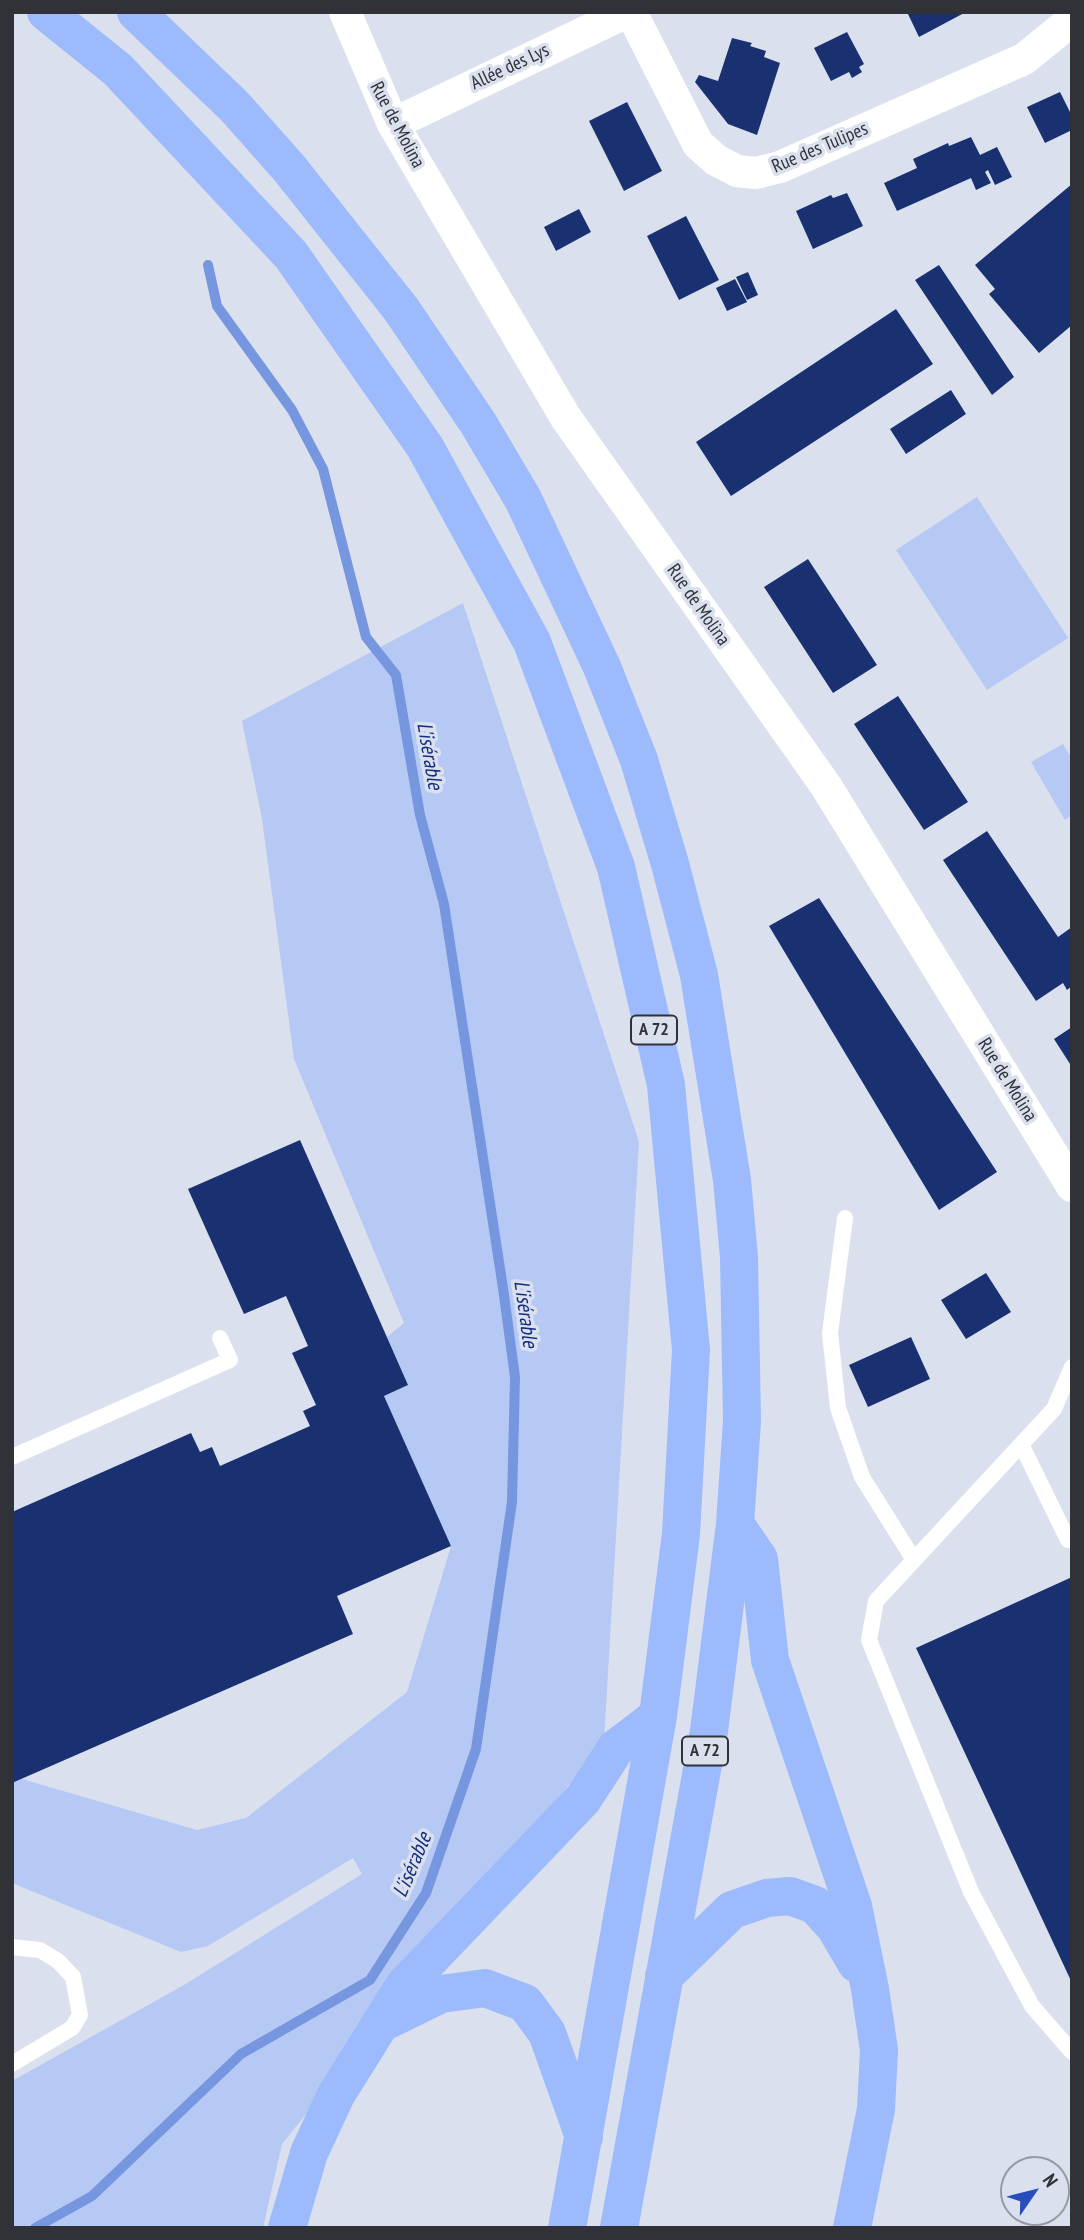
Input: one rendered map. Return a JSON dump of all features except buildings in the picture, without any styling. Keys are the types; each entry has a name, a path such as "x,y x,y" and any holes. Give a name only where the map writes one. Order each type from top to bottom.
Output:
{"highway":[{"name":"A 72","path":"46,12 118,70 292,256 425,447 532,642 616,867 666,1085 691,1350 681,1534 658,1716 568,2228"},
{"name":"A 72","path":"136,12 235,107 347,238 401,309 478,423 523,499 607,679 639,760 699,975 732,1180 742,1346 735,1524 709,1731 619,2228"},
{"path":"735,1524 759,1559 769,1660 853,1906 870,1989 879,2050 876,2109 856,2224"},
{"path":"287,2228 293,2200 336,2095 404,1986 583,1799 616,1748 658,1716"},
{"path":"664,1976 732,1910 767,1898 790,1896 816,1905 835,1927 870,1989"},
{"path":"380,2024 441,1994 485,1988 525,2003 547,2032 584,2138"}],"street":[{"name":"Rue de Molina","path":"345,12 393,124 566,418 826,786 1072,1186"},
{"name":"Allée des Lys","path":"393,124 629,12"},
{"name":"Rue des Tulipes","path":"629,12 698,144 716,160 737,171 756,173 780,167 1024,59 1072,20"}],"lane":[{"path":"845,1218 830,1333 838,1408 862,1477 914,1560"},
{"path":"12,1457 230,1360 220,1338"},
{"path":"1069,1376 1054,1409 876,1601 869,1640 971,1892 1032,2006 1072,2052"},
{"path":"1022,1446 1068,1539"},
{"path":"12,1947 40,1950 58,1961 73,1977 80,2015 72,2028 12,2064"}],"shaded area":[{"path":"977,497 1068,638 987,690 896,550"},
{"path":"463,603 639,1142 604,1741 282,2144 263,2228 12,2228 12,2081 184,1985 362,1874 353,1858 208,1946 181,1952 12,1883 12,1783 22,1779 197,1830 246,1818 407,1692 451,1546 384,1396 408,1385 387,1337 404,1323 294,1059 262,819 242,721"},
{"path":"1063,744 1072,759 1072,815 1065,820 1031,762"}],"waterway":[{"name":"L'isérable","path":"35,2228 92,2196 241,2054 370,1980 426,1893 476,1749 512,1502 515,1377 503,1288 444,904 420,815 396,675 366,637 323,469 292,410 217,306 208,265"}]}
